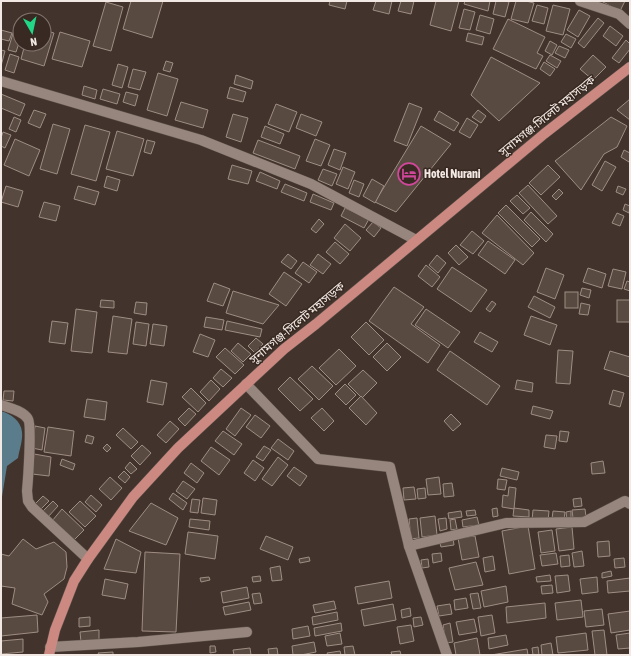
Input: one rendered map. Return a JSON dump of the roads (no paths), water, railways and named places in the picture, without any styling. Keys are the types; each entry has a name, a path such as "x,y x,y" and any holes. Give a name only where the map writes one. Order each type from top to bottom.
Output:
{"main road":[{"name":"সুনামগঞ্জ-সিলেট মহাসড়ক","path":"49,651 54,630 74,581 133,497 178,448 284,349 544,134 630,67"}],"street":[{"path":"580,1 618,14 630,24"},
{"path":"1,82 201,140 311,184 416,240"},
{"path":"246,384 318,459 390,467 408,546 447,655"},
{"path":"1,405 22,413 29,420 28,501 32,507 88,559"},
{"path":"408,546 506,523 584,522 625,501 630,504"},
{"path":"49,651 247,632"}],"water":[{"path":"1,411 12,416 18,421 22,435 18,458 7,466 1,503"}],"place":[{"name":"Hotel Nurani","path":"409,174"}]}
